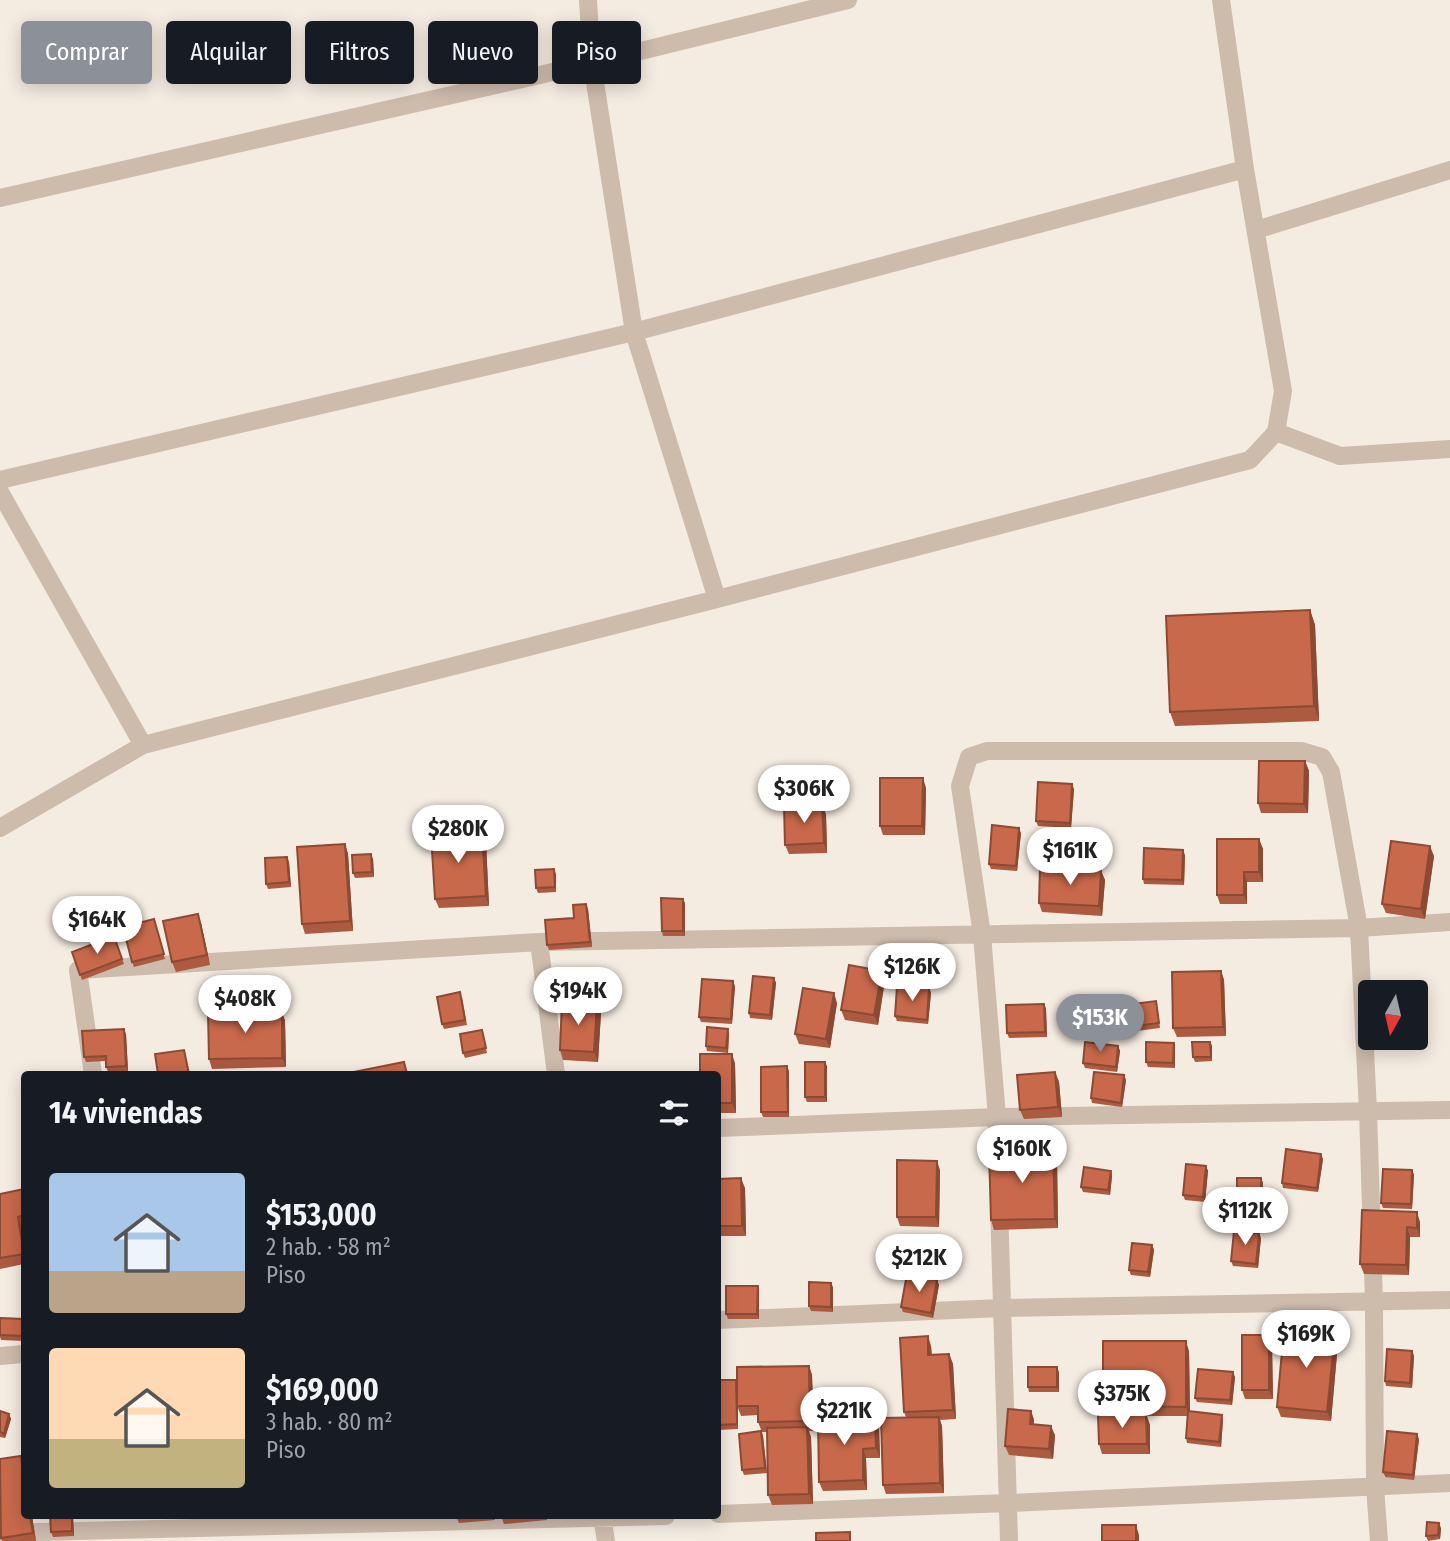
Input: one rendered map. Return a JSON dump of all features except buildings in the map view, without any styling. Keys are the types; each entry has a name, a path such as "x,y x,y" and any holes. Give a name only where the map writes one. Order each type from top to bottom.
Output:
{"street":[{"path":"588,0 589,21"},
{"path":"641,51 848,0"},
{"path":"0,828 143,745 1250,460 1276,432 1283,391 1245,169 1221,0"},
{"path":"0,198 552,72"},
{"path":"595,84 635,332 718,599"},
{"path":"0,480 635,332 1245,169"},
{"path":"1256,230 1450,170"},
{"path":"1276,432 1340,456 1450,449"},
{"path":"0,492 143,745"},
{"path":"1009,1541 997,1117 982,935 960,786 969,757 988,751 1302,751 1322,757 1331,772 1359,928 1368,1111 1374,1302 1375,1487 1379,1541"},
{"path":"93,1071 78,970 539,942 1359,928 1450,922"},
{"path":"539,942 556,1071"},
{"path":"721,1128 997,1117 1450,1110"},
{"path":"721,1320 1001,1308 1450,1300"},
{"path":"0,1356 21,1354"},
{"path":"721,1514 1450,1483"},
{"path":"0,1533 527,1519"},
{"path":"602,1519 606,1541"}]}
